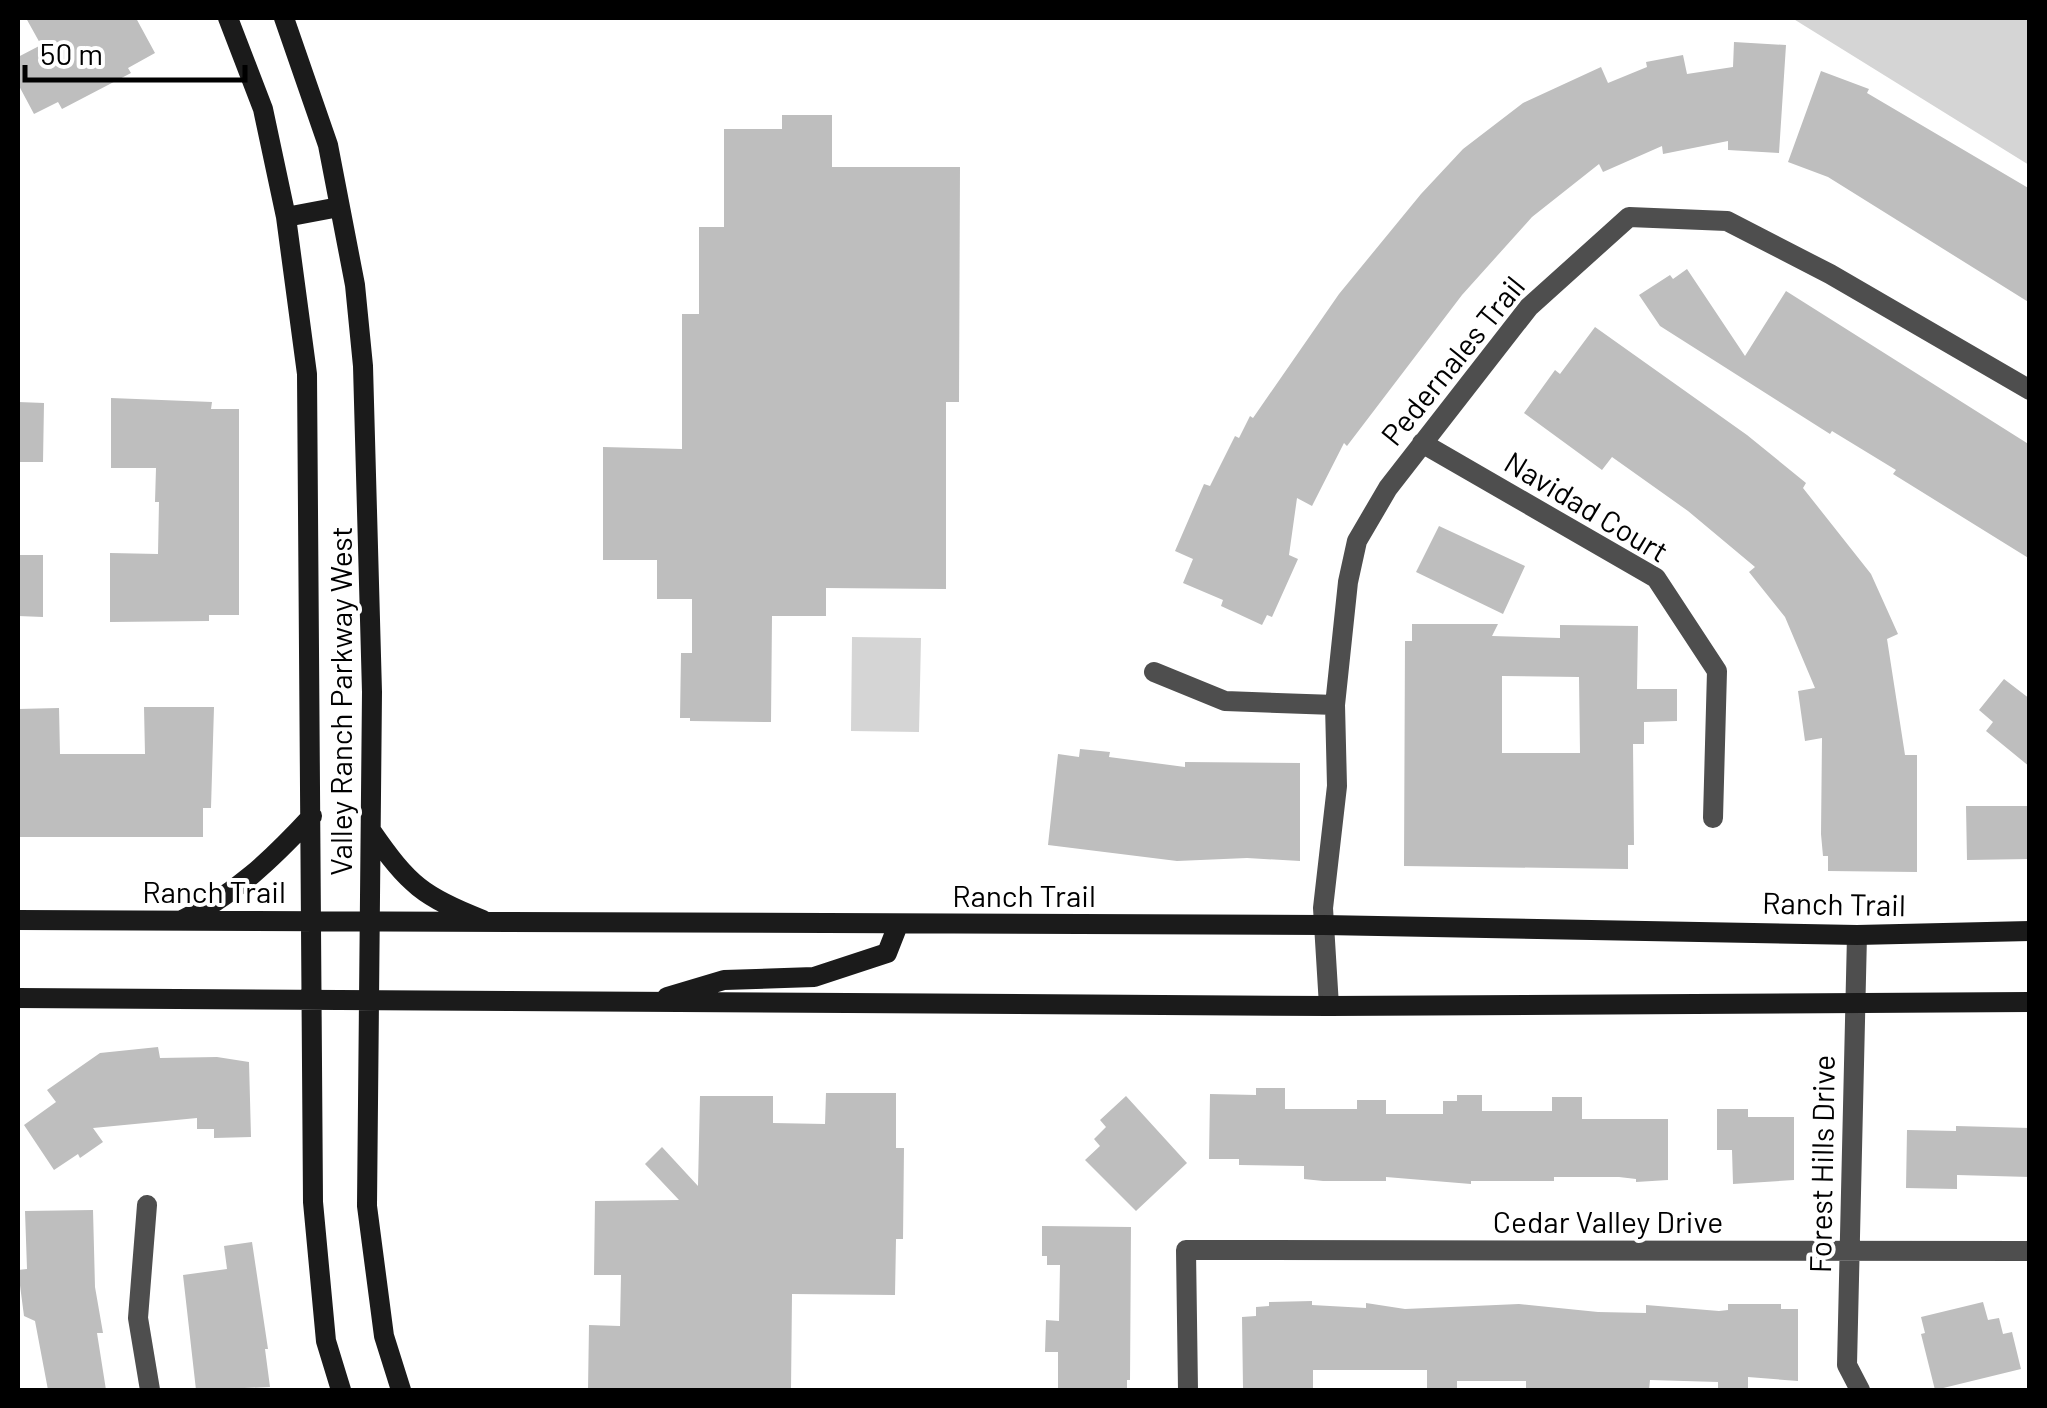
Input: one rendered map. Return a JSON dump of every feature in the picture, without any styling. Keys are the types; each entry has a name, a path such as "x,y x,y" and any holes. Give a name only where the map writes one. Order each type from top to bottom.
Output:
{"main road":[{"name":"Valley Ranch Parkway West","path":"228,18 263,110 286,217 307,374 313,1202 326,1342 341,1390"},
{"name":"Valley Ranch Parkway West","path":"284,18 328,145 355,285 364,383 370,525 372,832 368,1206 384,1336 401,1390"},
{"path":"286,217 339,207"},
{"path":"181,921 241,886 274,858 312,816"},
{"path":"372,832 401,874 420,891 489,922"},
{"name":"Ranch Trail","path":"18,920 1324,925 1857,935 2030,931"},
{"path":"646,1003 724,980 814,977 886,953 898,925"},
{"path":"18,998 1329,1006 2030,1002"}],"street":[{"name":"Pedernales Trail","path":"1329,1006 1323,908 1337,786 1335,705 1348,582 1358,541 1388,488 1528,307 1629,217 1727,221 1830,274 2030,390"},
{"name":"Navidad Court","path":"1422,443 1656,578 1718,671 1713,818"},
{"path":"1154,672 1225,700 1335,705"},
{"name":"Forest Hills Drive","path":"1857,935 1846,1365 1860,1390"},
{"path":"148,1205 138,1318 150,1390"},
{"name":"Cedar Valley Drive","path":"1188,1390 1186,1250 2030,1251"}],"shaded area":[{"path":"1792,18 2029,18 2029,165"},
{"path":"852,637 921,638 919,732 851,731"}],"building":[{"path":"26,18 136,18 155,53 128,68 131,73 62,109 58,102 34,114 18,84 18,57 41,45"},
{"path":"1734,42 1786,45 1779,153 1728,150 1728,141 1663,154 1662,146 1603,172 1599,164 1532,217 1462,295 1347,446 1344,443 1312,506 1297,498 1289,555 1298,559 1272,617 1267,615 1262,625 1221,606 1223,600 1183,583 1193,559 1175,551 1204,484 1210,486 1235,436 1239,438 1250,416 1253,418 1339,294 1463,149 1523,103 1601,67 1608,83 1647,67 1646,62 1683,55 1687,74 1733,67"},
{"path":"1821,71 1869,89 1867,93 2030,189 2030,303 1828,177 1788,162"},
{"path":"782,115 832,115 832,167 960,167 959,402 946,402 946,589 826,588 826,616 772,616 771,722 690,721 680,718 681,653 692,653 692,599 657,599 657,560 603,560 603,447 682,449 682,314 699,314 699,227 724,227 724,129 782,129"},
{"path":"1687,269 1745,356 1786,291 2030,445 2030,559 1893,474 1896,470 1832,431 1830,434 1660,326 1639,295"},
{"path":"1595,327 1747,435 1806,483 1803,488 1871,574 1898,634 1887,639 1905,755 1917,755 1917,872 1828,871 1821,834 1822,738 1805,741 1798,691 1815,688 1785,617 1749,572 1755,567 1688,511 1612,457 1602,470 1524,413 1555,370 1560,374"},
{"path":"111,398 212,402 211,409 239,409 239,615 209,615 209,621 110,622 110,553 158,554 159,502 155,502 156,468 111,468"},
{"path":"18,402 44,403 43,462 18,462"},
{"path":"1439,526 1525,566 1503,614 1416,572"},
{"path":"18,555 43,555 43,617 18,616"},
{"path":"1412,624 1498,624 1492,636 1560,638 1560,625 1638,626 1637,689 1677,689 1677,721 1644,722 1644,744 1633,744 1634,845 1628,845 1628,869 1404,866 1405,641 1412,641","holes":["1502,676 1579,677 1580,753 1502,753"]},
{"path":"2004,679 2030,699 2030,767 1986,731 1993,722 1979,710"},
{"path":"144,707 214,707 211,808 203,808 203,837 18,837 18,709 59,708 60,754 145,754"},
{"path":"1080,749 1185,767 1185,762 1300,763 1300,861 1177,861 1048,845 1058,754 1079,757"},
{"path":"1966,806 2030,806 2030,859 1967,860"},
{"path":"158,1047 160,1058 217,1057 249,1062 251,1137 214,1138 214,1129 197,1129 197,1118 93,1128 103,1142 54,1170 24,1125 56,1102 47,1090 100,1053"},
{"path":"1256,1088 1285,1088 1285,1109 1357,1109 1357,1100 1386,1100 1386,1114 1443,1114 1443,1101 1457,1101 1457,1095 1482,1095 1482,1111 1552,1111 1552,1097 1582,1097 1582,1119 1668,1119 1668,1180 1554,1177 1554,1181 1471,1184 1386,1177 1386,1181 1323,1181 1304,1179 1304,1166 1239,1165 1239,1159 1209,1159 1210,1094 1256,1095"},
{"path":"826,1093 896,1093 896,1148 904,1148 903,1239 896,1239 895,1295 792,1294 791,1390 588,1390 589,1325 620,1326 621,1275 594,1275 595,1201 679,1200 645,1164 662,1147 698,1186 700,1096 773,1096 773,1123 825,1124"},
{"path":"1126,1096 1187,1163 1136,1211 1085,1160 1100,1146 1094,1139 1106,1127 1100,1120"},
{"path":"1717,1109 1748,1109 1748,1117 1794,1117 1794,1180 1733,1184 1732,1150 1717,1150"},
{"path":"1956,1126 2030,1128 2030,1177 1957,1175 1957,1189 1906,1188 1907,1130 1956,1131"},
{"path":"93,1210 95,1287 103,1333 97,1333 106,1390 48,1390 35,1321 24,1316 18,1270 27,1269 25,1211"},
{"path":"1042,1226 1131,1227 1127,1390 1058,1390 1058,1352 1045,1352 1046,1320 1059,1321 1060,1265 1047,1265 1047,1256 1042,1256"},
{"path":"252,1242 270,1387 196,1390 183,1275 227,1269 224,1246"},
{"path":"1312,1301 1312,1305 1366,1308 1366,1303 1405,1309 1519,1304 1646,1313 1646,1305 1719,1311 1728,1310 1728,1304 1781,1304 1781,1309 1798,1309 1798,1381 1748,1377 1748,1390 1718,1390 1718,1382 1650,1380 1649,1390 1526,1390 1526,1381 1457,1381 1457,1390 1427,1390 1427,1370 1313,1370 1313,1390 1243,1388 1242,1317 1256,1316 1256,1307 1269,1306 1269,1302"},
{"path":"1983,1302 1988,1320 1999,1318 2003,1334 2012,1332 2021,1369 1935,1390 1921,1334 1925,1333 1921,1317"}]}
